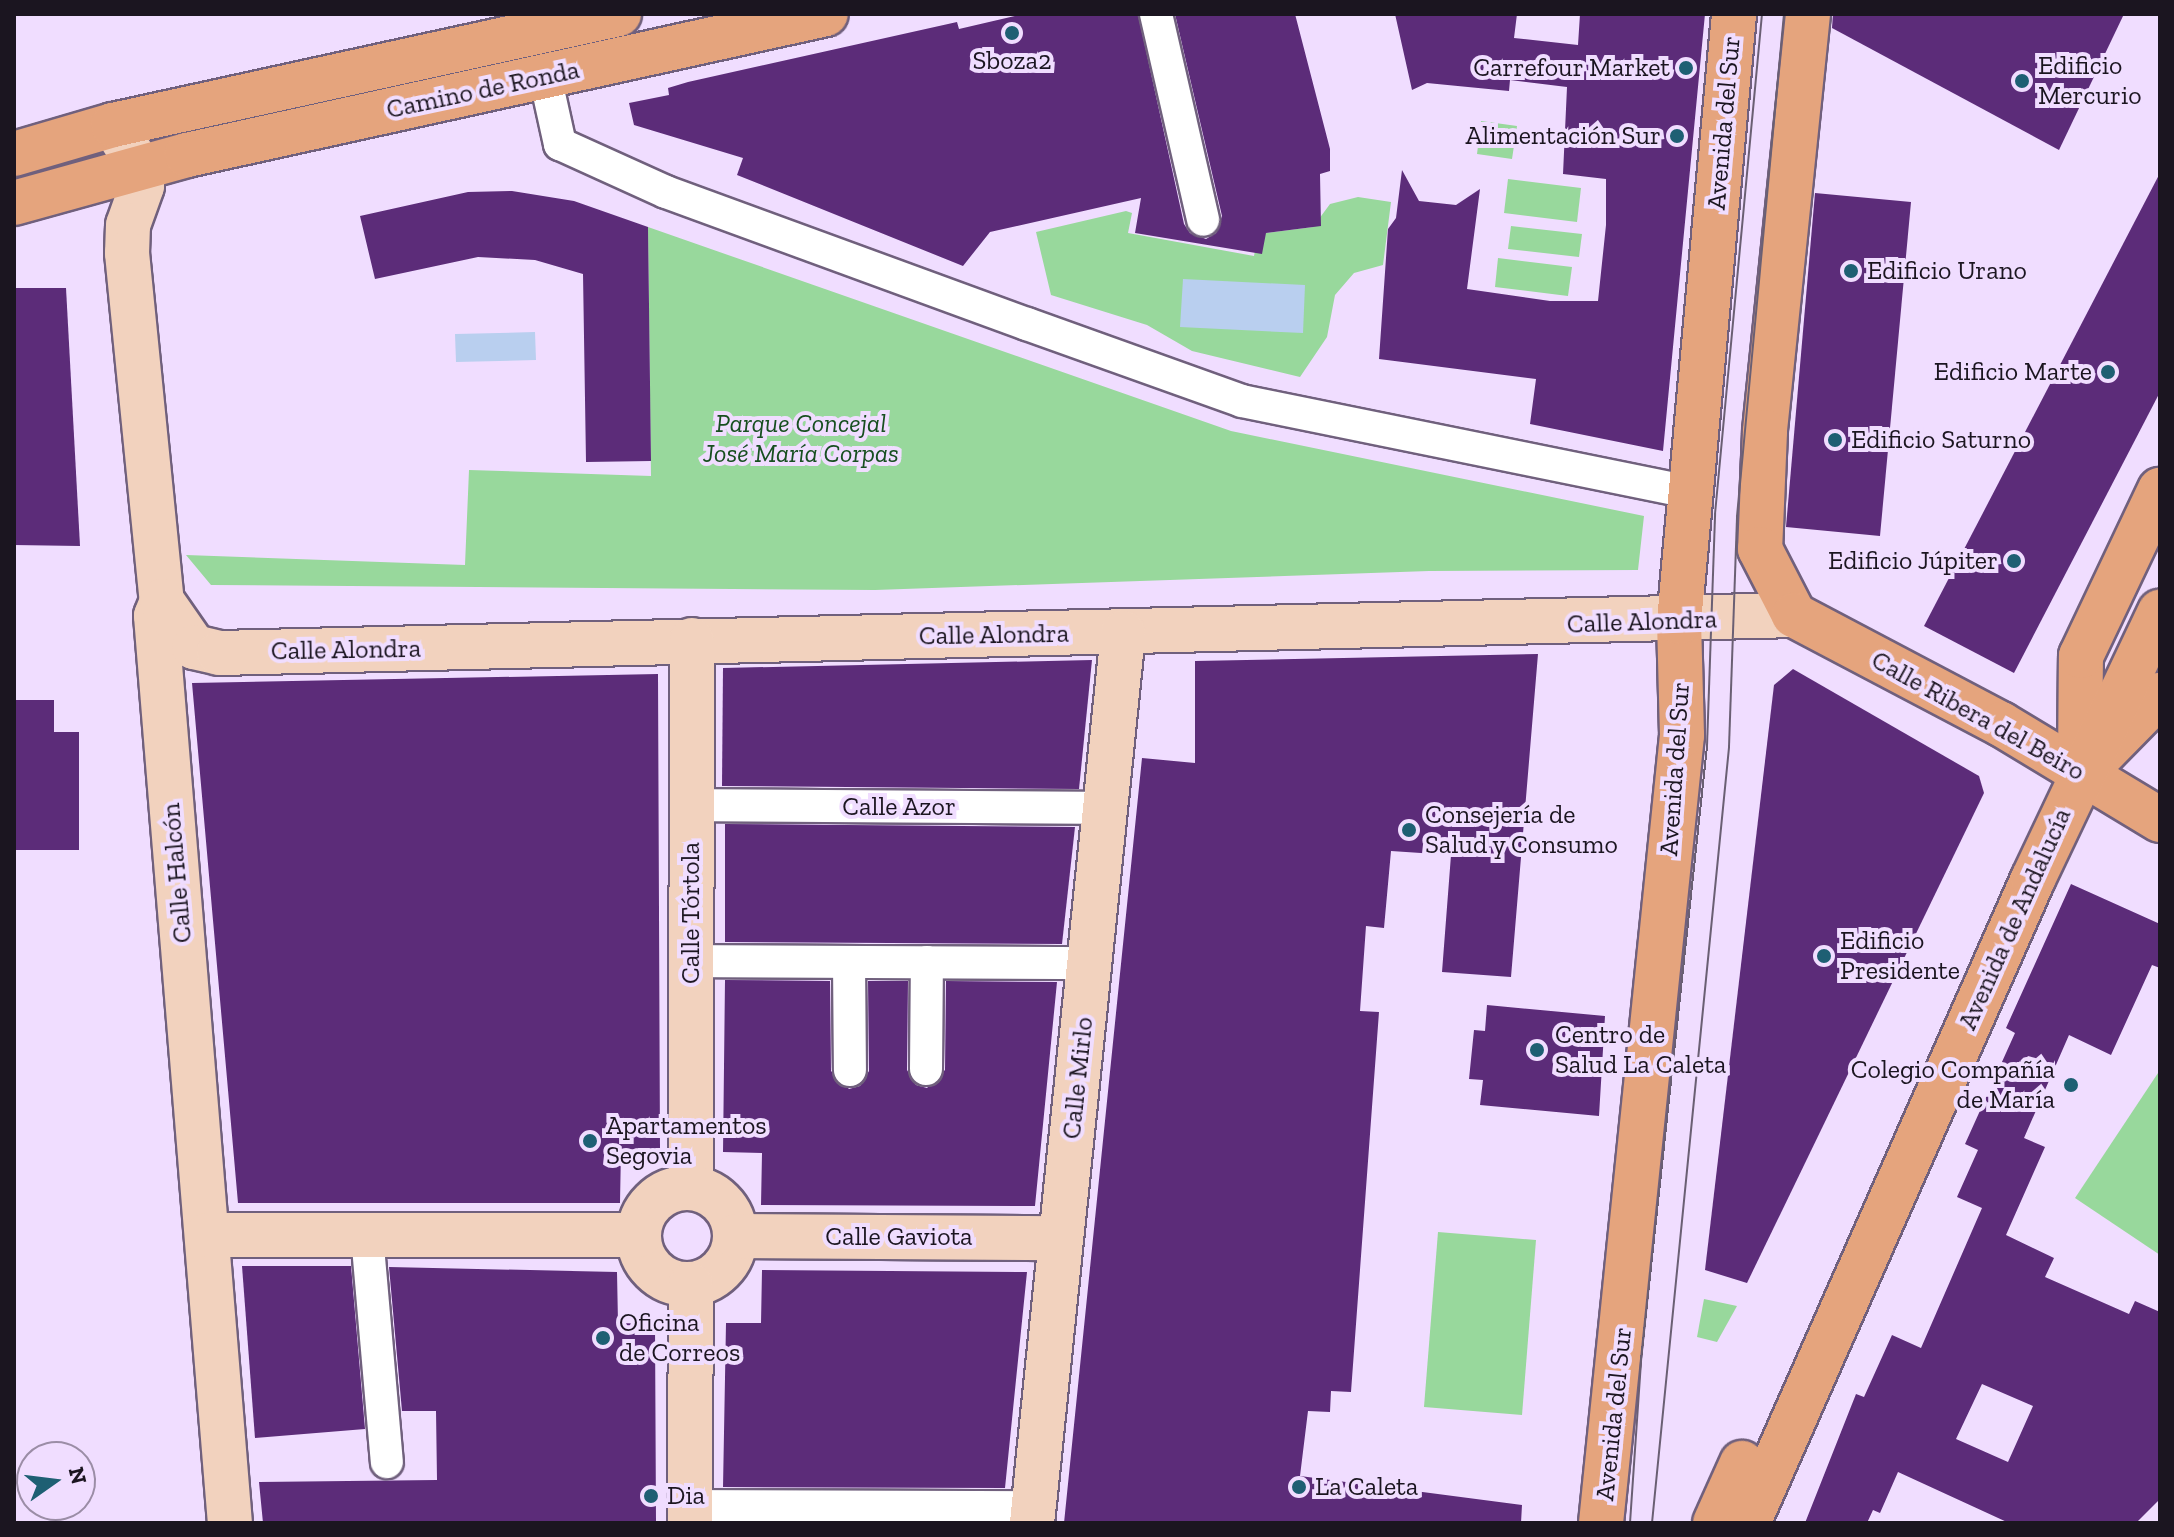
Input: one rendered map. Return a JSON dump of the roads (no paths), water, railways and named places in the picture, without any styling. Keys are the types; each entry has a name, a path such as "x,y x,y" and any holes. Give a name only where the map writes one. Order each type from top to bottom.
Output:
{"main road":[{"name":"Camino de Ronda","path":"14,154 113,125 565,20 619,14"},
{"name":"Camino de Ronda","path":"14,203 120,172 826,14"},
{"name":"Avenida del Sur","path":"1601,1523 1682,735 1679,622 1734,14"},
{"path":"1794,615 1760,549 1765,432 1808,14"},
{"path":"113,125 120,172"},
{"name":"Calle Halcón","path":"120,172 108,207 128,225 162,601 156,616 230,1523"},
{"name":"Avenida de Andalucía","path":"2080,774 2081,656 2160,490"},
{"path":"162,601 194,647 162,681"},
{"name":"Avenida de Andalucía","path":"1748,1523 1831,1326 2080,774 2160,612"},
{"name":"Calle Alondra","path":"194,647 235,652 692,640 1679,622 1794,615"},
{"name":"Calle Ribera del Beiro","path":"1794,615 2001,724 2160,820"},
{"name":"Calle Mirlo","path":"1033,1515 1123,633"},
{"name":"Calle Tórtola","path":"691,1187 692,640"},
{"name":"Avenida de Andalucía","path":"2080,774 2145,717 2160,695"},
{"path":"691,1187 718,1198 736,1236 727,1263 691,1285 654,1272 639,1235 654,1200 691,1187"},
{"path":"207,1235 639,1235"},
{"name":"Calle Gaviota","path":"736,1236 1061,1238"},
{"path":"690,1514 691,1285"},
{"name":"Avenida de Andalucía","path":"1715,1523 1789,1361 1831,1326"}],"street":[{"path":"1156,14 1203,220"},
{"path":"545,76 560,144 666,192 1056,334 1242,401 1691,492"},
{"name":"Calle Azor","path":"692,805 1105,808"},
{"path":"691,961 1090,963"},
{"path":"849,962 850,1070"},
{"path":"926,1069 927,962"},
{"path":"367,1235 387,1462"},
{"path":"690,1514 1033,1515"}],"water":[{"path":"1183,279 1305,285 1303,333 1180,327"},
{"path":"535,332 536,360 456,362 455,334"}],"tram line":[{"path":"1630,1523 1641,1360 1707,746 1715,514 1762,14"},
{"path":"1652,1523 1729,747 1737,516 1784,14"}],"place":[{"name":"Sboza2","path":"1012,33"},
{"name":"Carrefour Market","path":"1686,68"},
{"name":"Edificio Mercurio","path":"2022,81"},
{"name":"Alimentación Sur","path":"1677,136"},
{"name":"Edificio Urano","path":"1851,271"},
{"name":"Edificio Marte","path":"2108,372"},
{"name":"Edificio Saturno","path":"1835,440"},
{"name":"Edificio Júpiter","path":"2014,561"},
{"name":"Consejería de Salud y Consumo","path":"1409,830"},
{"name":"Edificio Presidente","path":"1824,956"},
{"name":"Centro de Salud La Caleta","path":"1537,1050"},
{"name":"Colegio Compañía de María","path":"2071,1085"},
{"name":"Apartamentos Segovia","path":"590,1141"},
{"name":"Oficina de Correos","path":"603,1338"},
{"name":"La Caleta","path":"1299,1487"},
{"name":"Dia","path":"651,1496"}],"park label":[{"name":"Parque Concejal José María Corpas","path":"801,439"}]}
